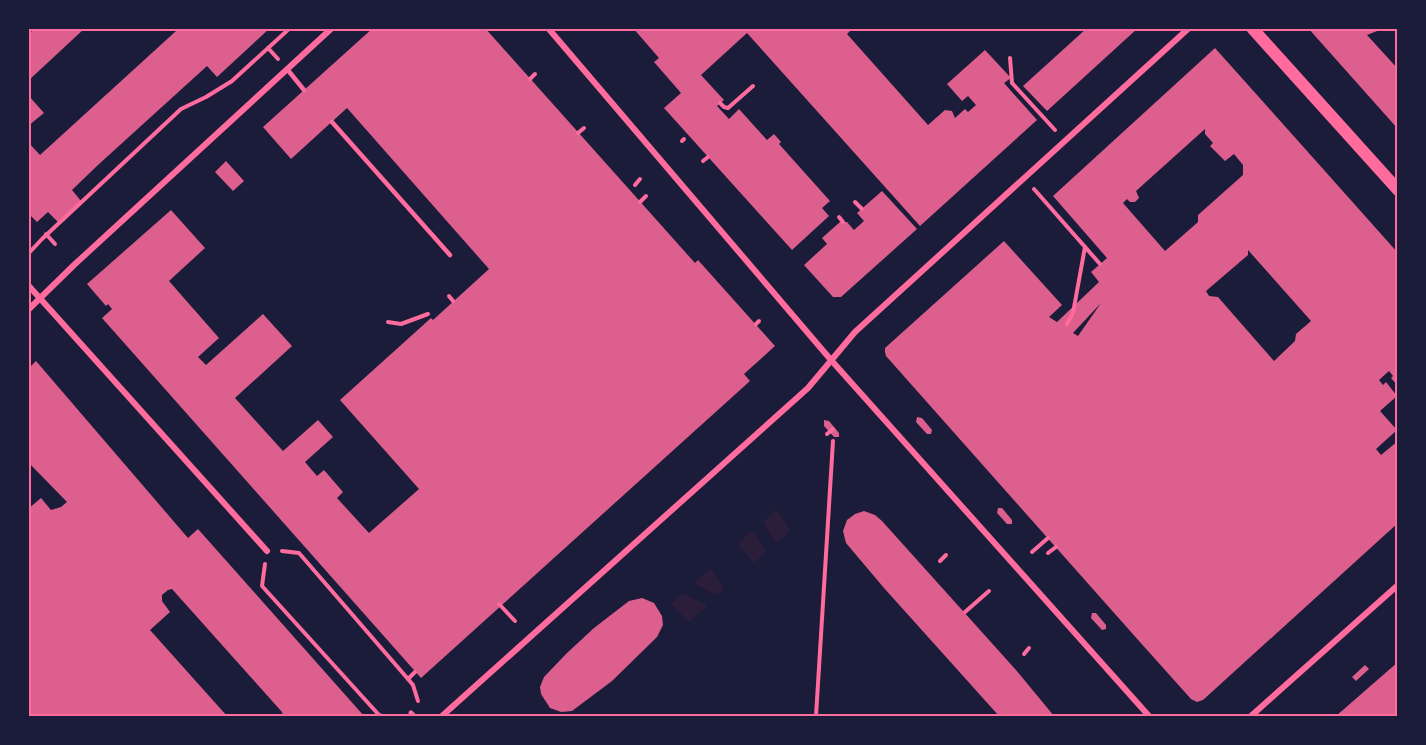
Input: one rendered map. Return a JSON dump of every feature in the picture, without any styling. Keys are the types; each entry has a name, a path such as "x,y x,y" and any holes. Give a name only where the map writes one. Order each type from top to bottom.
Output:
{"main road":[{"path":"1251,28 1398,190"}],"street":[{"path":"28,310 332,28"},
{"path":"548,28 831,360 1149,717"},
{"path":"442,717 808,388 855,332 1189,28"},
{"path":"28,285 267,551"},
{"path":"1251,717 1398,585"}],"lane":[{"path":"287,69 304,90"},
{"path":"332,122 450,255"}],"path":[{"path":"28,254 46,234 181,109 232,81 290,28"},
{"path":"1010,58 1012,82 1058,132"},
{"path":"530,79 536,74"},
{"path":"720,103 728,108 753,86"},
{"path":"578,133 584,128"},
{"path":"703,161 708,157"},
{"path":"1024,177 1100,264"},
{"path":"635,185 640,178"},
{"path":"640,202 646,196"},
{"path":"855,202 862,209"},
{"path":"839,217 843,222"},
{"path":"46,234 55,244"},
{"path":"1067,324 1073,313 1085,247"},
{"path":"448,296 453,301"},
{"path":"388,322 401,324 428,315"},
{"path":"827,434 833,429"},
{"path":"816,717 833,441"},
{"path":"1032,552 1048,538"},
{"path":"1048,553 1056,547"},
{"path":"299,554 413,685 420,706"},
{"path":"940,561 946,555"},
{"path":"262,586 382,717"},
{"path":"965,612 989,591"},
{"path":"499,604 515,621"},
{"path":"1024,654 1029,648"},
{"path":"408,679 415,672"}],"shaded area":[{"path":"775,510 789,528 789,531 778,542 775,542 763,522"},
{"path":"751,531 754,532 765,550 765,553 755,562 738,543"},
{"path":"709,569 723,587 723,591 715,595 695,584"},
{"path":"681,594 706,605 689,622 672,605"}],"building":[{"path":"35,28 85,28 28,81 28,35"},
{"path":"174,28 270,28 217,77 207,66 98,165 72,190 81,201 58,222 48,212 37,222 28,213 28,142 40,155 176,31"},
{"path":"373,28 485,28 695,263 698,260 775,346 744,374 750,381 421,678 102,318 112,309 108,304 106,306 87,284 171,210 205,248 169,281 219,338 198,357 206,365 263,314 292,346 235,398 283,451 318,420 333,437 305,462 317,476 324,470 343,492 337,498 369,533 419,489 340,400 489,269 347,108 291,159 263,127"},
{"path":"633,28 853,28 847,34 928,125 945,110 952,111 955,118 965,109 968,112 976,105 968,96 962,101 947,84 985,50 1011,78 1004,83 1037,120 920,226 747,33 701,75 724,100 717,106 729,119 739,109 767,140 774,134 781,142 779,144 830,201 822,208 829,216 792,250 664,108 681,93 654,62 659,58"},
{"path":"1087,28 1138,28 1047,111 1023,86"},
{"path":"1308,28 1385,28 1367,35 1398,69 1398,129"},
{"path":"1215,48 1398,253 1398,386 1391,378 1393,376 1389,371 1379,380 1383,385 1386,382 1397,396 1380,411 1397,430 1376,449 1381,455 1398,441 1398,523 1203,700 1197,702 1191,699 886,356 885,348 1004,241 1062,305 1049,317 1057,322 1099,282 1091,272 1107,258 1053,196","holes":["1205,129 1205,134 1213,143 1210,146 1225,161 1234,154 1243,165 1243,175 1198,215 1198,222 1165,251 1123,203 1127,199 1135,202 1139,198 1136,191","1248,250 1311,321 1296,334 1295,341 1274,361 1218,297 1209,296 1206,291 1248,255","1101,303 1078,336 1073,333"]},
{"path":"28,95 44,113 28,126"},
{"path":"226,161 244,181 233,191 215,172"},
{"path":"882,191 917,229 841,297 833,297 804,265 827,244 822,238 840,222 847,222 854,230 864,221 857,213"},
{"path":"36,361 188,538 198,529 364,716 283,716 282,712 172,589 162,595 162,601 170,612 150,630 227,716 28,716 28,509 41,498 51,510 67,502 28,462 28,369"},
{"path":"917,417 922,418 932,430 931,434 927,434 916,422"},
{"path":"824,420 829,421 839,433 839,437 834,437 824,426"},
{"path":"998,508 1002,508 1012,520 1012,524 1007,524 997,513"},
{"path":"864,511 875,515 882,521 1016,670 1054,716 999,716 846,543 843,531 847,520"},
{"path":"642,598 654,603 662,616 663,625 657,637 612,681 572,711 561,712 550,708 541,694 540,687 544,677 594,628 629,601"},
{"path":"1092,613 1096,613 1106,625 1106,629 1102,630 1091,618"},
{"path":"1398,662 1398,716 1336,716"},
{"path":"1365,665 1369,669 1356,681 1352,677"}]}
